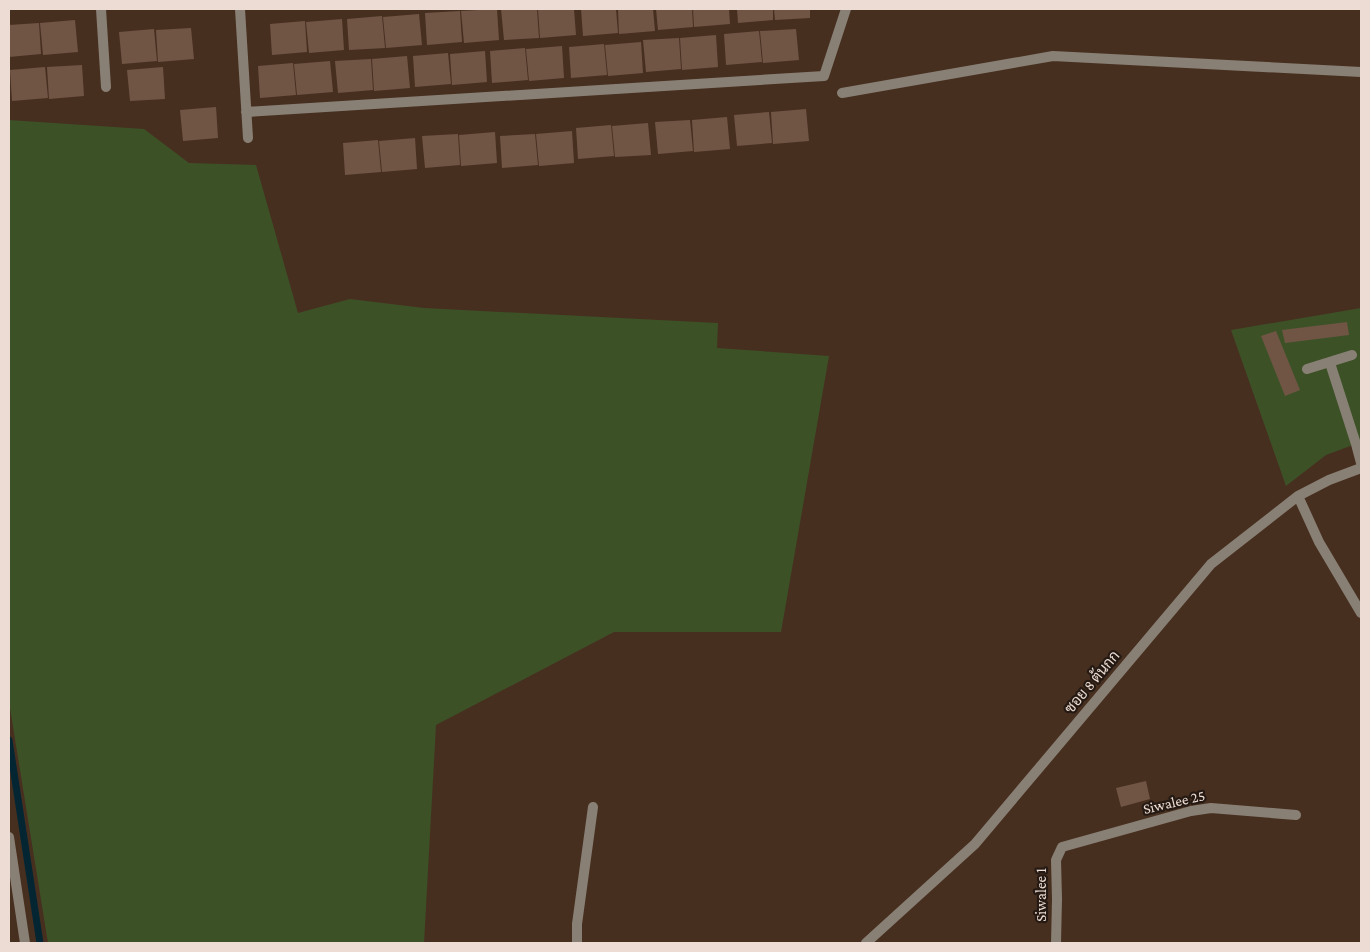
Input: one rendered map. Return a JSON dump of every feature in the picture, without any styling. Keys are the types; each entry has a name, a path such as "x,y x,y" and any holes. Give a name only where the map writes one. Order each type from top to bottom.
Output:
{"street":[{"path":"101,9 106,87"},
{"path":"240,9 248,138"},
{"path":"246,112 824,76 846,9"},
{"path":"842,93 1052,56 1361,72"},
{"path":"1308,369 1352,355"},
{"path":"1330,363 1361,464"},
{"name":"ซอย 8 ต้นกก","path":"866,943 975,844 1211,564 1298,496 1329,480 1361,468"},
{"path":"1298,496 1319,542 1361,613"},
{"path":"577,943 577,924 592,807"},
{"name":"Siwalee 25","path":"1062,847 1191,811 1211,808 1296,815"},
{"path":"9,837 25,943"},
{"name":"Siwalee 1","path":"1056,943 1056,860 1062,847"}],"green space":[{"path":"9,120 144,129 189,163 256,165 298,313 350,299 424,308 718,323 717,348 829,356 781,632 614,632 436,725 424,943 48,943 9,702"},
{"path":"1361,308 1361,442 1326,455 1286,486 1231,330"}],"building":[{"path":"497,9 499,40 464,43 461,11"},
{"path":"501,9 537,9 539,38 504,40"},
{"path":"538,9 574,9 576,35 540,38"},
{"path":"581,9 616,9 618,33 583,36"},
{"path":"618,9 653,9 655,31 619,34"},
{"path":"656,9 692,9 693,27 658,30"},
{"path":"693,9 729,9 730,24 694,27"},
{"path":"737,9 773,9 773,20 738,23"},
{"path":"774,9 810,9 810,18 775,20"},
{"path":"460,11 462,42 427,45 425,13"},
{"path":"419,14 422,45 386,48 383,17"},
{"path":"382,16 385,48 349,50 347,19"},
{"path":"342,19 344,50 309,53 306,22"},
{"path":"75,20 78,52 43,55 40,23"},
{"path":"305,21 307,52 272,55 270,24"},
{"path":"39,23 41,54 9,57 9,25"},
{"path":"191,28 194,59 158,62 156,30"},
{"path":"154,29 157,61 122,64 119,32"},
{"path":"796,29 799,60 763,63 760,31"},
{"path":"759,31 762,62 726,65 724,34"},
{"path":"716,35 718,67 682,70 680,38"},
{"path":"679,38 681,69 646,72 643,40"},
{"path":"641,42 643,73 608,76 605,45"},
{"path":"604,44 607,75 571,78 569,47"},
{"path":"562,46 564,78 529,81 526,49"},
{"path":"525,48 528,80 492,83 490,51"},
{"path":"485,51 487,82 452,85 450,54"},
{"path":"448,53 451,84 415,87 413,56"},
{"path":"407,56 410,88 374,91 372,59"},
{"path":"371,59 373,90 338,93 335,61"},
{"path":"330,61 333,92 297,95 294,64"},
{"path":"293,63 296,95 260,98 258,66"},
{"path":"82,65 84,96 49,99 47,67"},
{"path":"45,67 48,98 12,101 10,70"},
{"path":"163,67 165,99 130,101 127,70"},
{"path":"216,107 218,138 183,141 180,110"},
{"path":"806,109 809,141 773,144 771,112"},
{"path":"769,112 772,143 737,146 734,115"},
{"path":"727,117 730,149 694,152 692,120"},
{"path":"690,120 693,151 658,154 655,122"},
{"path":"648,123 651,155 615,157 612,126"},
{"path":"611,125 614,156 578,159 576,128"},
{"path":"572,131 574,163 539,166 536,134"},
{"path":"495,132 497,163 461,166 459,135"},
{"path":"458,134 460,165 425,168 422,136"},
{"path":"535,134 538,165 502,168 500,136"},
{"path":"415,138 417,169 382,172 379,141"},
{"path":"378,140 381,172 345,175 343,143"},
{"path":"1347,322 1349,335 1285,343 1282,330"},
{"path":"1276,331 1300,390 1285,396 1261,336"},
{"path":"1146,781 1150,799 1121,807 1116,788"}],"waterway":[{"path":"9,740 40,943"}]}
